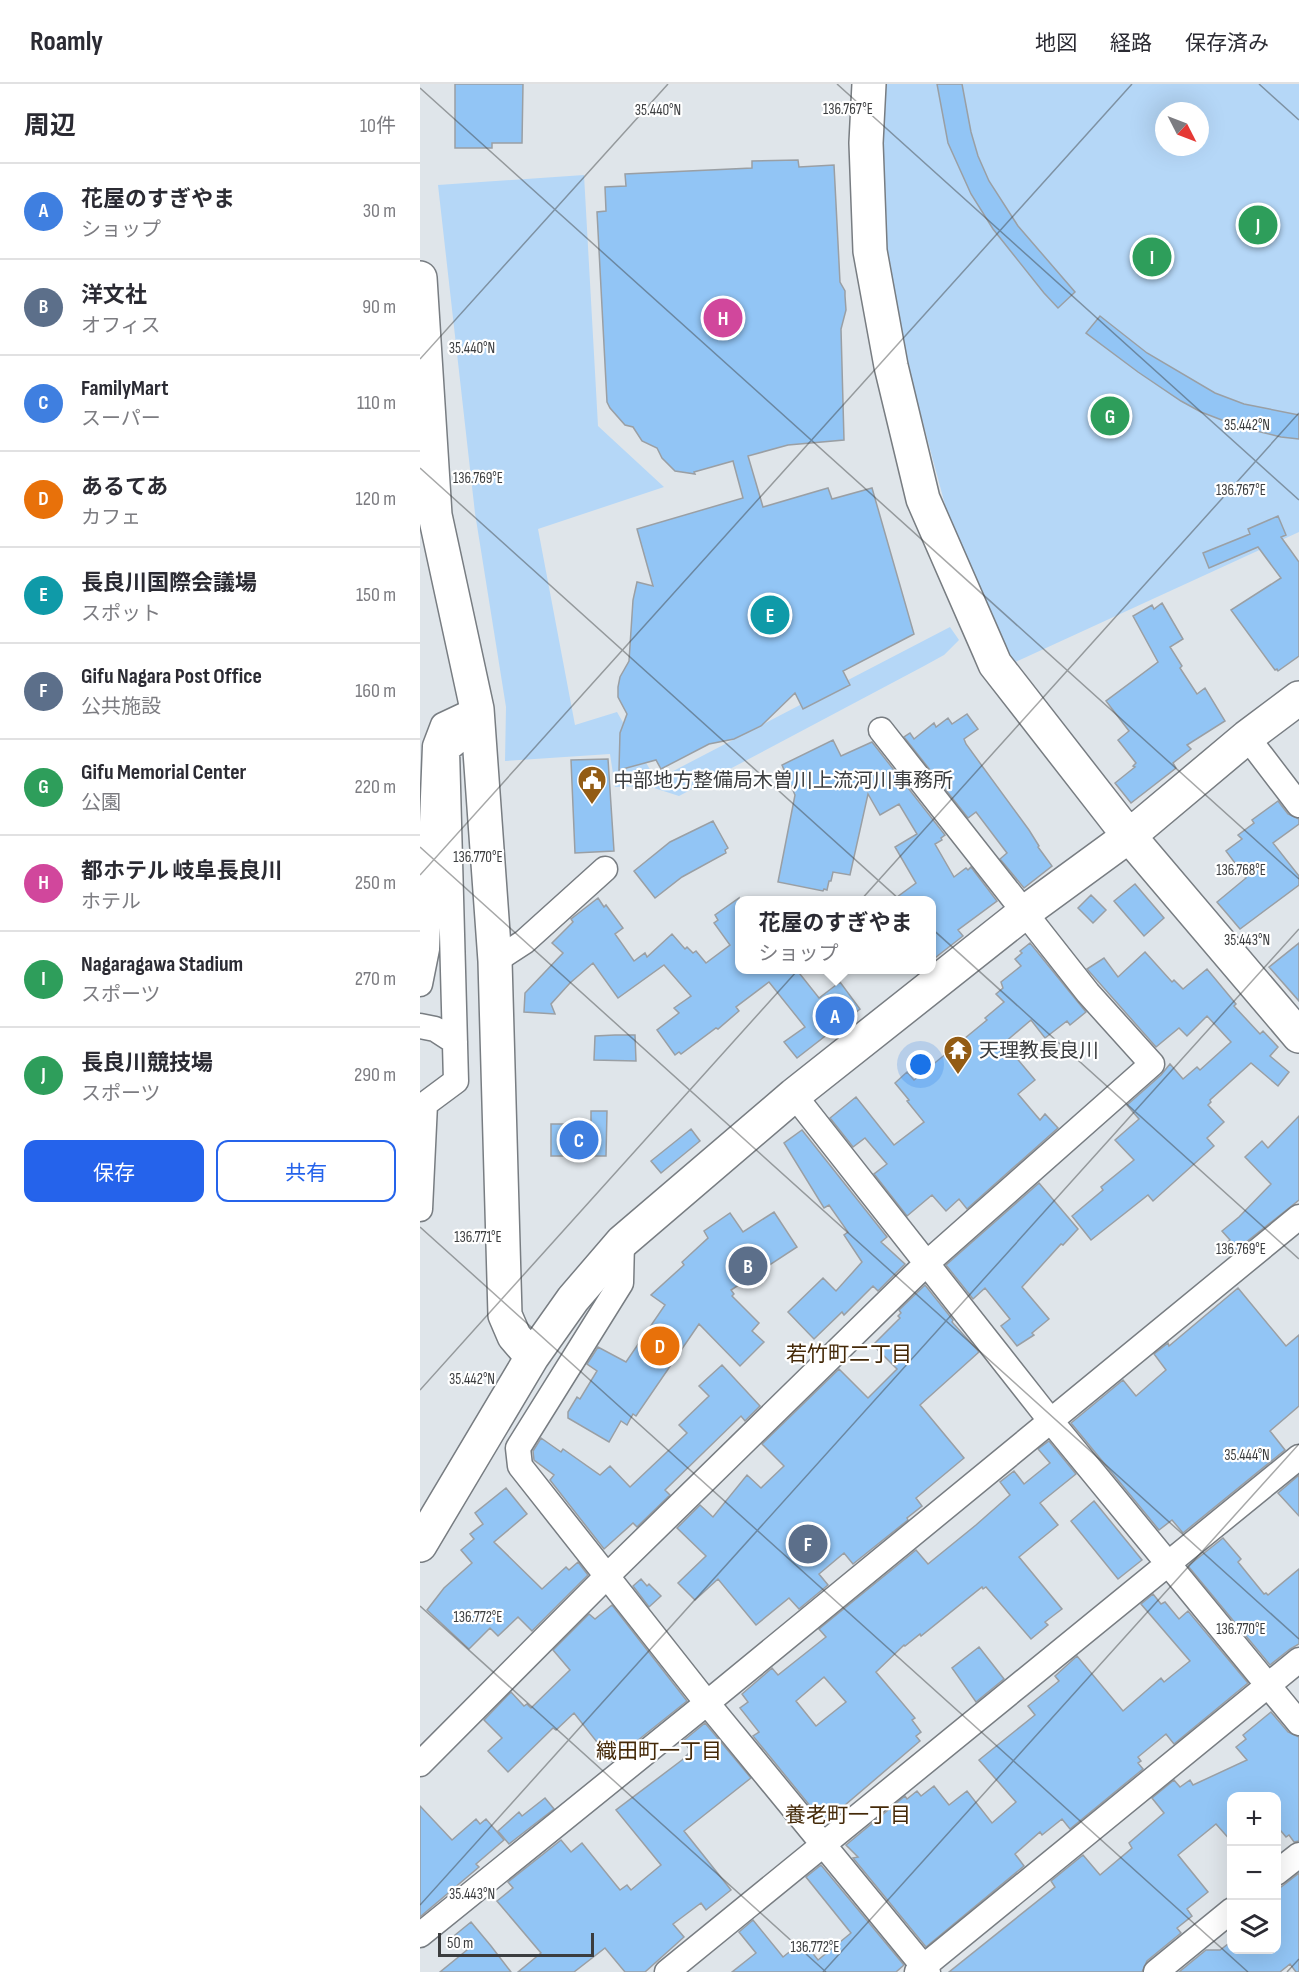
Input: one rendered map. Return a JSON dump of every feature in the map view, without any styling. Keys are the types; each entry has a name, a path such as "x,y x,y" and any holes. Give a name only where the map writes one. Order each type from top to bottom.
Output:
{"street":[{"path":"869,84 866,143 870,251 891,366 923,499 995,664 1129,836 1299,1036"},
{"path":"420,278 435,515 478,723 495,961 504,1315 514,1336 532,1357"},
{"path":"420,1545 532,1357 573,1299 622,1242 794,1095 1025,912 1129,836 1247,737 1299,698"},
{"path":"420,984 426,949 435,746 443,725 478,723"},
{"path":"420,1209 425,1104 456,1081 447,750 478,723"},
{"path":"420,1764 607,1576 927,1263 1152,1064 1088,993 881,730"},
{"path":"1247,737 1299,805"},
{"path":"495,961 524,942 605,869"},
{"path":"420,1026 435,1029 455,1042"},
{"path":"794,1095 1050,1420 1299,1723"},
{"path":"420,1935 707,1703 1299,1217"},
{"path":"622,1242 621,1283 518,1448 520,1466 707,1703 923,1970 1299,1660"},
{"path":"667,1972 1299,1457"},
{"path":"1281,1869 1299,1855"},
{"path":"1156,1972 1227,1914"}],"shaded area":[{"path":"881,84 1299,84 1299,532 1013,663 955,542 879,259"},
{"path":"584,175 598,426 664,487 538,529 575,725 617,712 656,780 950,627 959,640 944,655 679,796 648,786 615,787 610,754 505,761 506,707 475,513 438,185"}],"building":[{"path":"455,84 523,84 522,143 492,143 492,148 455,148"},
{"path":"937,84 962,84 971,132 989,181 1018,226 1075,292 1058,308 993,229 971,194 948,143"},
{"path":"798,160 799,167 834,165 840,282 845,291 846,310 841,329 844,440 788,445 748,456 763,507 828,488 832,499 872,488 914,634 843,671 850,685 803,709 795,693 761,726 734,739 709,744 661,769 656,760 619,770 620,733 627,714 618,697 618,687 620,677 629,661 633,600 637,582 653,586 637,529 743,498 733,461 694,472 695,474 675,471 662,458 657,448 642,441 633,427 625,425 610,408 607,402 597,212 606,211 605,187 626,186 625,174 752,168 752,161"},
{"path":"1100,316 1147,353 1215,393 1244,404 1299,415 1299,439 1240,427 1201,412 1181,401 1086,333"},
{"path":"1278,516 1286,535 1281,537 1299,562 1299,656 1278,671 1231,610 1281,578 1258,547 1209,568 1203,553 1250,534 1248,529"},
{"path":"1162,603 1183,639 1170,647 1182,666 1180,668 1197,694 1205,688 1225,721 1187,745 1191,749 1173,763 1176,768 1131,803 1115,783 1135,767 1133,766 1136,763 1118,740 1129,731 1106,701 1158,662 1133,616 1152,605 1154,609"},
{"path":"967,714 978,729 964,739 966,744 1029,830 1052,866 1024,888 1000,859 1007,853 976,812 968,818 904,737 910,733 914,739 934,723 936,727 948,718 952,724"},
{"path":"833,740 841,756 872,742 945,835 935,844 954,877 971,867 997,901 958,930 963,936 936,957 936,896 898,896 916,883 895,847 917,834 899,804 880,815 868,794 850,875 833,872 827,890 823,891 778,882 795,795 782,765"},
{"name":"中部地方整備局木曽川上流河川事務所","path":"608,759 614,851 575,853 571,760"},
{"path":"1278,801 1288,814 1299,819 1299,824 1273,843 1299,876 1299,885 1240,929 1217,902 1246,878 1226,851 1242,839 1238,835 1254,823 1252,820"},
{"path":"713,821 728,848 725,850 726,853 682,877 655,898 634,871 670,842"},
{"path":"1135,884 1164,918 1144,936 1114,901"},
{"path":"1091,895 1106,910 1093,923 1078,908"},
{"path":"598,898 623,928 615,934 634,961 645,953 647,957 672,934 685,949 687,947 693,953 696,951 706,963 730,945 714,923 718,920 715,915 735,901 735,974 800,974 819,998 840,982 860,1009 797,1058 784,1042 805,1027 769,982 736,1007 739,1011 718,1029 716,1028 681,1054 679,1052 675,1055 657,1030 679,1013 674,1008 691,996 664,965 618,998 593,963 551,1004 555,1014 524,1012 525,993 563,953 552,943 573,922 571,919"},
{"path":"1030,943 1086,1012 1070,1025 1067,1021 1045,1038 1031,1020 1004,1043 1035,1080 1018,1094 1040,1120 1045,1114 1058,1128 967,1209 959,1199 946,1211 932,1195 907,1216 874,1174 887,1164 865,1138 853,1147 830,1118 856,1097 894,1145 924,1122 895,1083 907,1072 914,1080 987,1020 985,1018 1004,1002 996,994 1003,988 1001,982 1021,966 1015,959 1022,953 1020,951"},
{"path":"1299,943 1299,1001 1269,967"},
{"path":"1145,952 1172,982 1174,980 1183,989 1207,969 1236,1004 1234,1006 1260,1034 1263,1031 1278,1047 1270,1056 1289,1072 1278,1086 1251,1063 1210,1100 1208,1105 1224,1122 1207,1138 1214,1146 1153,1201 1148,1195 1091,1240 1072,1216 1103,1190 1101,1187 1134,1160 1115,1140 1139,1119 1127,1105 1170,1064 1183,1079 1197,1067 1200,1070 1231,1042 1207,1016 1187,1036 1179,1028 1156,1047 1087,969 1104,958 1118,977"},
{"path":"635,1035 636,1061 594,1060 595,1036"},
{"path":"591,1111 607,1111 606,1156 551,1156 551,1124 591,1124"},
{"path":"1299,1116 1299,1200 1235,1251 1228,1242 1230,1240 1222,1231 1271,1184 1245,1157 1262,1141 1268,1148"},
{"path":"691,1129 700,1141 661,1173 651,1161"},
{"path":"802,1130 887,1237 881,1242 905,1264 878,1291 873,1286 844,1315 842,1312 814,1339 788,1312 823,1278 836,1291 862,1262 844,1235 848,1232 829,1205 824,1208 784,1143"},
{"path":"1039,1183 1078,1229 1063,1245 1061,1244 1022,1287 1049,1319 1032,1333 1034,1335 1017,1346 1001,1326 1010,1319 985,1288 973,1299 946,1265"},
{"path":"774,1212 797,1247 731,1290 734,1294 732,1296 759,1323 752,1331 764,1342 740,1366 699,1324 636,1416 633,1414 627,1425 621,1421 609,1442 568,1418 568,1412 577,1397 580,1399 597,1371 587,1364 598,1347 626,1362 665,1305 651,1295 684,1265 682,1262 708,1238 704,1231 730,1213 743,1232"},
{"path":"925,1285 953,1320 952,1322 979,1352 920,1405 964,1458 916,1498 922,1506 907,1518 908,1520 853,1564 844,1553 819,1574 828,1585 799,1609 789,1598 756,1625 718,1579 695,1600 678,1583 706,1556 677,1528 700,1505 713,1517 747,1475 761,1488 784,1466 762,1444 839,1369 868,1398 897,1369 873,1345 900,1318 899,1310"},
{"path":"1238,1288 1286,1346 1299,1335 1299,1406 1270,1431 1285,1450 1183,1533 1172,1520 1159,1530 1071,1423 1123,1380 1136,1396 1166,1370 1154,1354 1168,1343 1169,1346"},
{"path":"722,1365 760,1406 745,1421 741,1416 665,1490 670,1495 637,1527 633,1523 604,1549 550,1480 554,1475 534,1460 533,1451 541,1438 561,1452 563,1449 600,1475 610,1466 630,1487 687,1433 679,1425 709,1396 699,1386"},
{"path":"1049,1441 1076,1474 1040,1503 1058,1525 1019,1557 1062,1609 1045,1622 1048,1625 1031,1639 986,1587 983,1589 982,1587 921,1636 920,1634 904,1645 876,1672 915,1718 912,1720 921,1732 916,1736 920,1741 824,1823 753,1736 759,1732 740,1708 748,1702 742,1694 772,1668 778,1675 826,1637 819,1629 916,1550 928,1564 976,1525 1010,1495 1000,1482 1014,1471 1024,1484 1050,1463 1038,1449","holes":["824,1677 846,1702 816,1726 796,1701"]},
{"path":"1299,1475 1299,1516 1278,1493"},
{"path":"506,1488 527,1514 494,1542 542,1589 566,1567 569,1570 578,1562 588,1575 532,1631 518,1617 498,1636 490,1628 469,1649 427,1610 444,1588 472,1563 461,1550 474,1539 470,1534 483,1524 475,1513"},
{"path":"1094,1501 1142,1560 1118,1579 1071,1521"},
{"path":"1223,1538 1241,1559 1238,1562 1264,1594 1268,1595 1299,1569 1299,1644 1270,1665 1188,1566"},
{"path":"641,1579 661,1596 649,1607 633,1586"},
{"path":"1153,1594 1161,1604 1165,1602 1179,1619 1188,1611 1248,1683 1174,1744 1166,1734 1138,1757 1141,1761 1138,1763 1143,1769 1070,1829 1062,1819 1042,1835 1040,1832 1015,1854 1024,1866 926,1947 853,1858 858,1857 846,1845 905,1796 907,1799 917,1791 921,1796 934,1786 949,1805 967,1791 992,1823 1016,1802 979,1760 1035,1715 1028,1706 1059,1681 1055,1676 1077,1656 1123,1711 1161,1678 1164,1682 1190,1661 1141,1604"},
{"path":"612,1605 687,1701 612,1761 574,1713 556,1730 553,1728 508,1772 488,1751 502,1738 484,1720 511,1692 524,1706 527,1704 531,1708 570,1670 553,1650 589,1614 595,1619"},
{"path":"979,1647 1004,1679 976,1702 952,1668"},
{"path":"1271,1712 1288,1732 1299,1737 1299,1841 1294,1842 1289,1835 1286,1837 1281,1831 1281,1792 1227,1792 1227,1836 1216,1824 1178,1855 1208,1892 1187,1909 1192,1916 1177,1928 1181,1933 1147,1961 1142,1972 949,1972 1055,1887 1051,1881 1083,1855 1100,1875 1132,1848 1129,1843 1164,1813 1152,1798 1174,1780 1180,1787 1190,1780 1193,1785 1247,1760 1236,1747 1246,1739 1243,1735"},
{"path":"705,1723 751,1778 684,1831 731,1890 706,1910 701,1903 673,1924 684,1937 645,1972 625,1972 605,1948 574,1972 518,1972 541,1953 497,1901 513,1888 508,1882 561,1840 571,1852 582,1843 620,1890 627,1885 631,1890 661,1865 616,1810 682,1760 691,1751 683,1741"},
{"path":"545,1798 554,1809 509,1844 498,1831 519,1812 522,1816"},
{"path":"420,1806 452,1840 476,1819 480,1824 486,1819 504,1840 476,1864 479,1867 420,1917"},
{"path":"821,1865 904,1965 896,1972 732,1972 756,1953 739,1932 753,1920 783,1957 803,1941 818,1960 851,1933 806,1877"},
{"path":"1299,1873 1299,1972 1296,1972 1290,1964 1280,1972 1179,1972 1206,1950 1220,1950 1227,1945 1227,1954 1281,1954 1281,1887"},
{"path":"471,1922 511,1972 440,1972 467,1950 455,1935"}],"place":[{"name":"長良川競技場","path":"1258,225"},
{"name":"Nagaragawa Stadium","path":"1152,257"},
{"name":"都ホテル 岐阜長良川","path":"723,318"},
{"name":"Gifu Memorial Center","path":"1110,416"},
{"name":"長良川国際会議場","path":"770,615"},
{"name":"中部地方整備局木曽川上流河川事務所","path":"592,806"},
{"name":"花屋のすぎやま","path":"835,1016"},
{"name":"天理教長良川","path":"958,1076"},
{"name":"FamilyMart","path":"579,1140"},
{"name":"洋文社","path":"748,1266"},
{"name":"あるてあ","path":"660,1346"},
{"name":"Gifu Nagara Post Office","path":"808,1544"}],"district":[{"name":"若竹町二丁目","path":"849,1354"},
{"name":"織田町一丁目","path":"659,1751"},
{"name":"養老町一丁目","path":"848,1815"}]}
